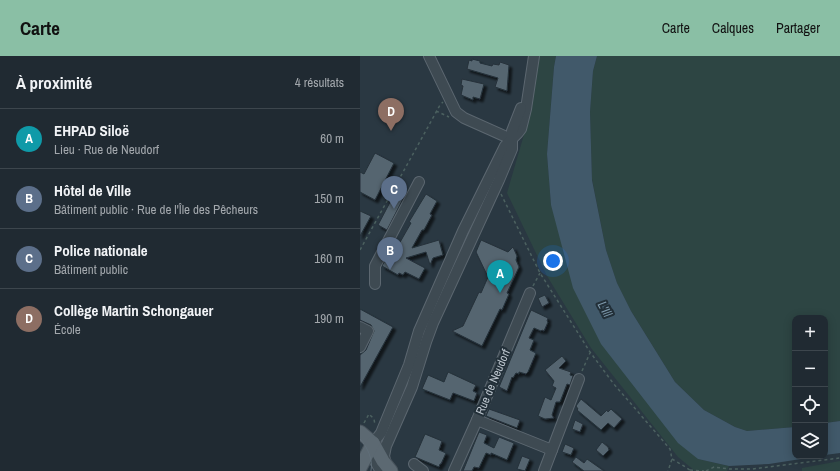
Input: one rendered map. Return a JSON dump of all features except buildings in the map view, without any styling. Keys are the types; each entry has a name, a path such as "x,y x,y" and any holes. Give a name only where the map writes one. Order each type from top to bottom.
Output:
{"main road":[{"path":"360,432 369,454 385,470"}],"street":[{"path":"429,56 456,112 464,118 511,139"},
{"path":"369,454 412,387 426,342 429,321 463,231 505,146 521,129 526,109 534,56"},
{"path":"369,454 381,433 409,365 417,336 429,321 472,238 499,180 512,150 511,139"},
{"path":"375,284 375,266 419,182"},
{"path":"463,231 472,238"},
{"name":"Rue de Neudorf","path":"454,471 530,293"},
{"path":"360,327 368,331 360,347"},
{"path":"544,471 579,379"},
{"path":"477,420 552,450"},
{"path":"360,432 368,434 376,432 385,422"},
{"path":"369,454 384,456 385,470"},
{"path":"414,464 423,471"}],"path":[{"path":"360,250 436,111"},
{"path":"499,189 540,273 590,352 613,383 670,449 672,459 668,471"},
{"path":"530,293 540,273"},
{"path":"579,379 590,352"},
{"path":"672,459 690,470 705,471 714,467 752,470 840,458"}],"green space":[{"path":"539,56 556,56 547,154 551,205 698,459 729,466 727,471 695,471 678,457 591,348 547,276 507,193 532,107"},
{"path":"597,56 840,56 840,421 828,423 828,315 792,315 792,427 747,431 735,427 704,410 675,382 631,311 617,283 606,250 592,179 590,112 593,71"},
{"path":"840,461 840,471 802,471 802,468"}],"water":[{"name":"L'Ill","path":"556,56 597,56 593,71 590,112 592,180 606,250 617,283 631,311 675,382 704,410 735,427 747,431 792,427 792,459 801,459 769,464 729,466 698,459 678,443 601,344 573,288 551,205 547,154"},
{"path":"840,421 840,453 828,455 828,423"}],"tram line":[{"path":"360,439 369,454 371,471"}],"place":[{"name":"Collège Martin Schongauer","path":"391,131"},
{"name":"Police nationale","path":"394,209"},
{"name":"Hôtel de Ville","path":"390,270"},
{"name":"EHPAD Siloë","path":"500,293"}]}
